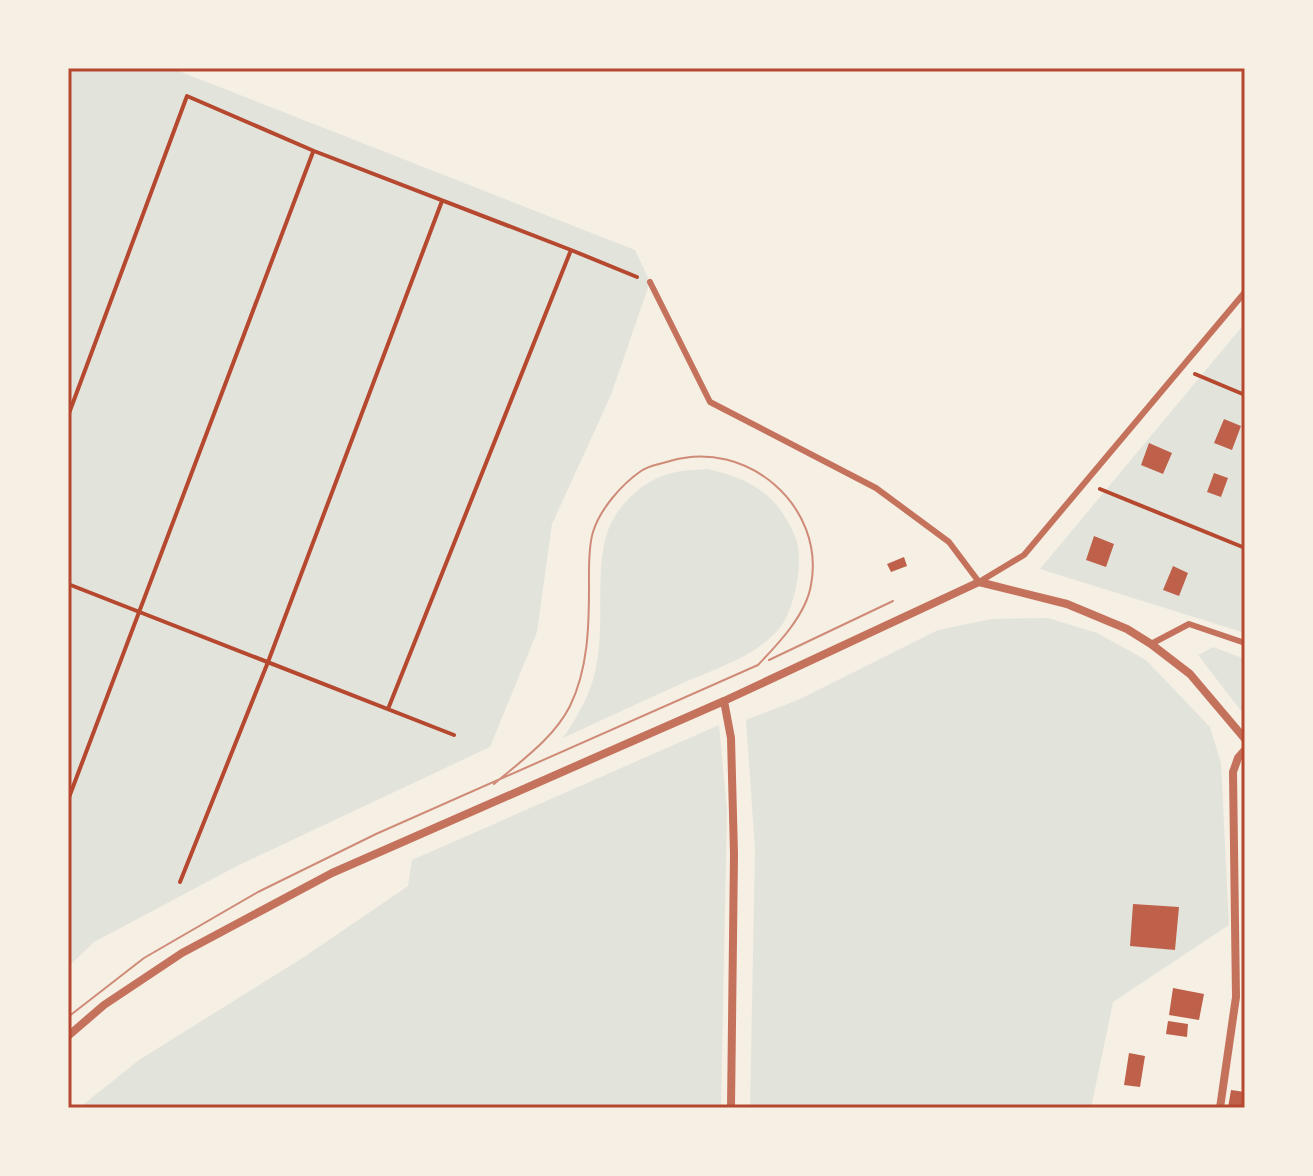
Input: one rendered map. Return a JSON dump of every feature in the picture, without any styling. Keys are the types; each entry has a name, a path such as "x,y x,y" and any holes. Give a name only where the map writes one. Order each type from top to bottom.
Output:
{"street":[{"path":"68,1036 104,1005 182,953 332,873 724,701 979,582 1095,614 1151,644 1190,674 1245,739"},
{"path":"724,701 731,738 734,854 731,1108"},
{"path":"1220,1108 1236,997 1233,772 1245,750"}],"lane":[{"path":"650,282 710,402 876,488 949,542 979,582 1024,555 1245,292"},
{"path":"1151,644 1189,624 1245,643"}],"path":[{"path":"68,416 187,96 314,151 650,282"},
{"path":"68,800 314,151"},
{"path":"180,882 268,662 442,201"},
{"path":"388,709 571,250"},
{"path":"1181,369 1245,395"},
{"path":"1086,483 1245,548"},
{"path":"68,584 454,735"}],"shaded area":[{"path":"68,68 171,68 635,250 650,282 611,395 552,524 537,632 490,747 239,865 94,942 68,967"},
{"path":"1245,323 1245,633 1040,569"},
{"path":"708,469 761,490 788,521 798,546 799,570 794,597 785,620 770,638 748,654 563,738 582,706 595,672 600,640 604,545 619,509 638,490 660,477"},
{"path":"1048,618 1097,633 1146,660 1210,727 1221,763 1229,925 1113,1002 1091,1108 750,1108 755,850 746,720 798,700 938,630 992,619"},
{"path":"1213,647 1245,659 1245,716 1198,655"},
{"path":"719,725 727,810 721,1108 79,1108 139,1060 304,957 408,886 412,860"}],"building":[{"path":"1224,419 1241,426 1232,450 1214,443"},
{"path":"1149,443 1172,453 1163,474 1141,465"},
{"path":"1214,473 1228,478 1221,497 1207,492"},
{"path":"1094,536 1114,544 1106,567 1086,560"},
{"path":"904,557 907,566 891,572 887,564"},
{"path":"1173,566 1188,573 1179,596 1163,590"},
{"path":"1133,904 1179,907 1175,950 1130,946"},
{"path":"1173,988 1204,994 1199,1020 1169,1015"},
{"path":"1168,1021 1188,1024 1187,1037 1166,1034"},
{"path":"1129,1053 1145,1056 1140,1087 1124,1085"},
{"path":"1231,1090 1245,1092 1245,1108 1228,1108"}],"tram line":[{"path":"68,1017 144,958 258,892 376,834 758,665 797,618 811,585 812,556 806,529 793,505 775,485 752,469 726,460 698,456 648,467 619,490 596,523 591,538 586,648 576,692 563,718 546,739 526,758 504,775 494,784"},
{"path":"769,660 893,601"}]}
